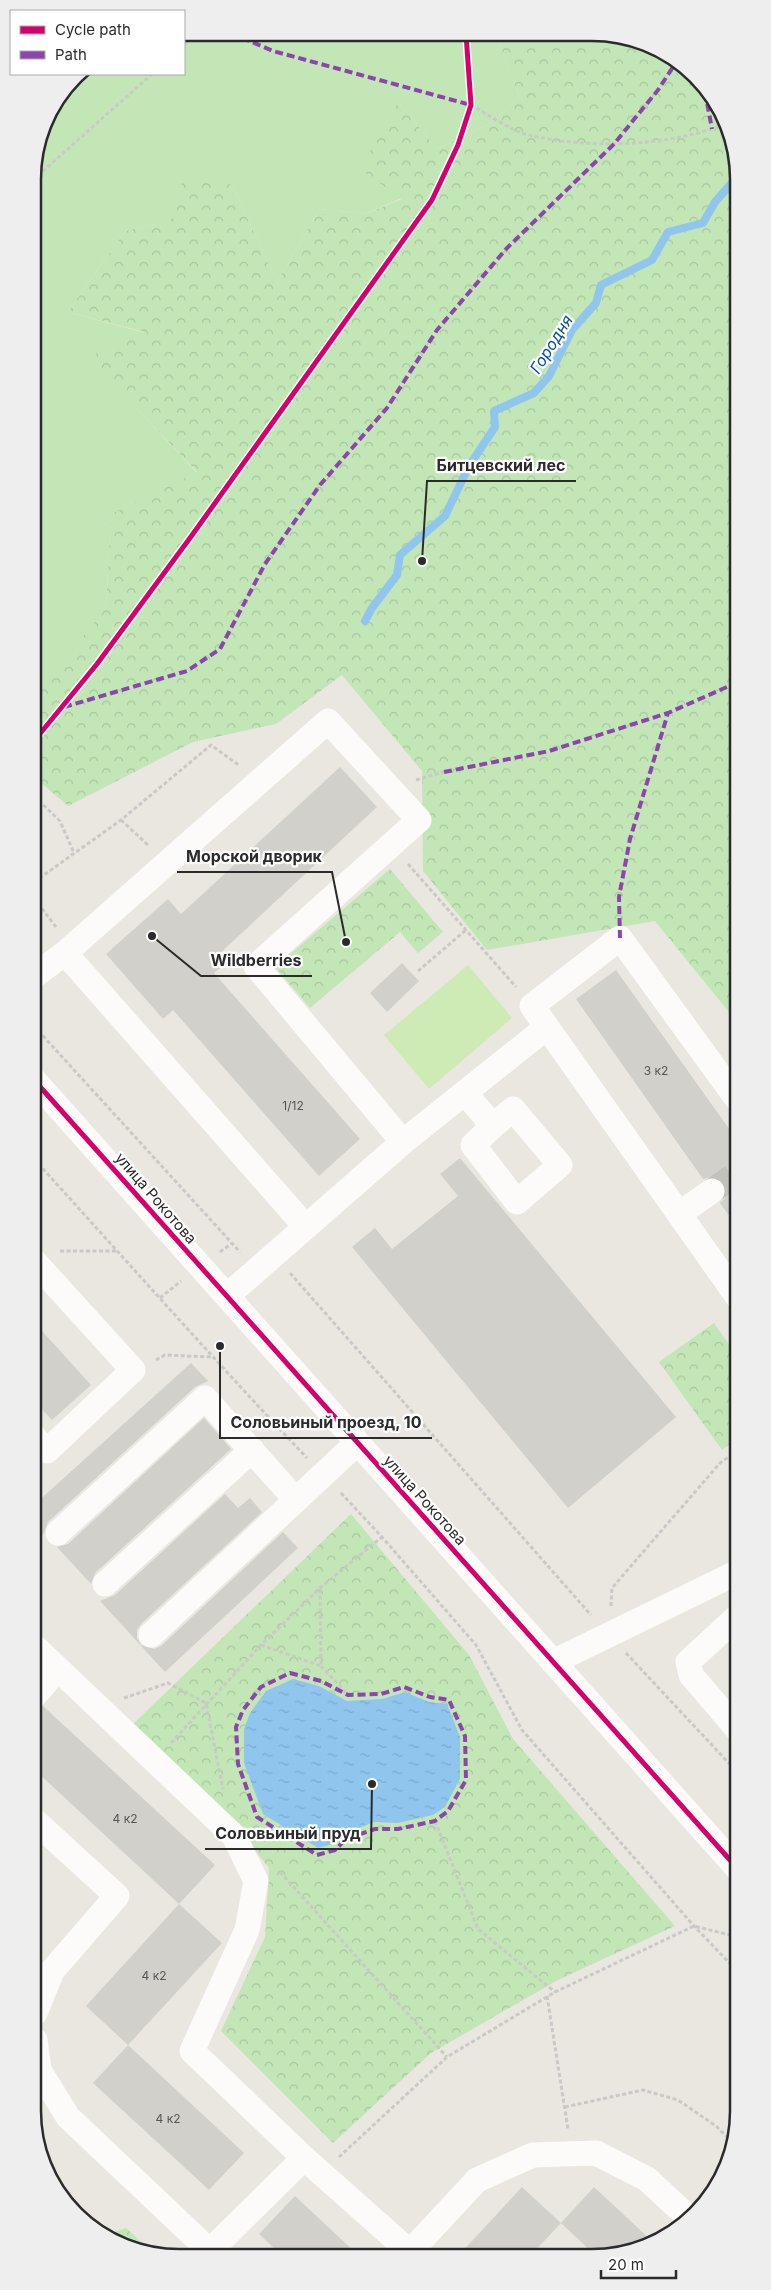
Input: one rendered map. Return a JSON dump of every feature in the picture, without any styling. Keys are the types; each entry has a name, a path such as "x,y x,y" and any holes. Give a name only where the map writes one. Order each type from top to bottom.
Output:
{"street":[{"path":"42,970 68,950 168,863 328,721 419,820 256,966 403,1142"},
{"path":"729,1285 532,1006 620,938 730,1089"},
{"path":"68,950 306,1227"},
{"path":"227,1296 403,1142 547,1026"},
{"name":"улица Рокотова","path":"42,1088 729,1859"},
{"path":"465,1093 493,1126"},
{"path":"679,1214 712,1191"},
{"path":"41,1448 133,1370 43,1256"},
{"path":"58,1534 205,1398 296,1500"},
{"path":"151,1635 357,1443"},
{"path":"105,1584 252,1450"},
{"path":"553,1662 729,1576"},
{"path":"729,1624 688,1662 691,1675 729,1720"},
{"path":"41,1653 234,1836 256,1881 247,1930 192,2051 313,2166 407,2249"},
{"path":"41,1688 58,1669"},
{"path":"41,1827 117,1896 52,1971 41,1998"},
{"path":"41,2073 68,2117 208,2249"},
{"path":"413,2249 477,2180 533,2155 596,2153 647,2179 685,2213"},
{"path":"217,2249 313,2166"}],"path":[{"path":"42,732 97,664 196,530 432,200 458,145 471,105 471,76 467,41"},
{"path":"42,172 151,75"},
{"path":"471,105 527,135 580,142 614,144 672,138 719,126"},
{"path":"42,876 121,820 212,745 261,780"},
{"path":"42,803 60,821 74,853"},
{"path":"121,820 168,863"},
{"path":"392,845 532,1006"},
{"path":"42,910 68,950"},
{"path":"418,971 466,930"},
{"path":"42,1034 231,1244 257,1269 285,1268 608,1634 729,1765"},
{"path":"41,1167 211,1357 382,1537 476,1645 522,1730 694,1926 729,1963"},
{"path":"43,1256 117,1251"},
{"path":"133,1370 165,1355 211,1357"},
{"path":"608,1634 612,1588 720,1463 729,1456"},
{"path":"155,1760 261,1644 320,1588 382,1537"},
{"path":"320,1588 321,1666"},
{"path":"261,1644 321,1666 348,1695"},
{"path":"98,1708 168,1683 206,1703"},
{"path":"206,1703 224,1793"},
{"path":"435,1821 478,1929 555,1992"},
{"path":"257,1846 277,1830"},
{"path":"276,1868 447,2057"},
{"path":"313,2166 447,2057 547,1996 694,1926 729,1935"},
{"path":"547,1996 565,2107 643,2090 678,2100 716,2126 727,2137"}],"green space":[{"path":"185,41 498,41 519,96 493,122 437,149 398,102 402,198 365,214 320,209 277,282 232,185 172,220 125,231 68,312 145,333 89,357 197,473 111,514 106,609 42,687 42,161 55,118 64,102 88,75 185,75"},
{"path":"498,41 592,41 628,46 661,60 689,82 701,95 716,118 727,152 730,179 730,1013 655,921 487,950 423,871 422,771 342,675 276,724 193,742 68,806 42,784 42,687 106,608 111,514 197,472 88,357 144,332 68,312 125,231 171,220 184,175 232,185 277,282 320,209 365,214 402,199 360,169 398,102 437,149 493,122 519,96"},
{"path":"390,869 443,932 418,953 400,932 310,1008 275,967"},
{"path":"468,965 512,1018 429,1089 384,1035"},
{"path":"714,1323 729,1345 729,1445 722,1450 659,1362"},
{"path":"351,1514 469,1655 513,1739 675,1926 558,1980 431,2053 333,2143 221,2031 265,1937 269,1868 239,1830 131,1726"},
{"path":"126,2228 142,2243 126,2238 114,2232"}],"water":[{"path":"293,1679 319,1686 347,1701 382,1699 405,1692 429,1702 447,1704 460,1737 460,1779 445,1807 433,1815 398,1823 374,1822 343,1834 333,1844 318,1848 263,1814 244,1763 244,1729 250,1713 266,1691"}],"building":[{"path":"340,767 377,807 218,955 225,964 214,973 360,1139 319,1176 173,1010 163,1019 106,954 168,899 181,914"},
{"path":"402,963 419,981 387,1012 370,993"},
{"path":"616,970 730,1129 729,1216 720,1203 725,1198 726,1190 723,1182 711,1177 703,1179 576,999"},
{"path":"460,1158 676,1417 568,1508 352,1247 375,1228 392,1249 458,1196 440,1174"},
{"path":"41,1330 91,1385 52,1420 41,1409"},
{"path":"191,1363 208,1381 195,1387 48,1522 41,1535 41,1498"},
{"path":"204,1418 231,1449 95,1573 91,1584 57,1547 68,1544"},
{"path":"225,1494 238,1508 250,1498 262,1512 141,1624 137,1630 137,1638 141,1645 154,1649 161,1646 283,1532 298,1548 165,1672 100,1601 115,1595"},
{"path":"43,1706 215,1865 179,1904 41,1776 41,1707"},
{"path":"179,1904 222,1943 128,2045 86,2006"},
{"path":"128,2045 244,2153 209,2190 93,2083"},
{"path":"522,2187 561,2223 537,2249 465,2249"},
{"path":"594,2187 647,2237 619,2246 589,2249 561,2223"},
{"path":"295,2196 352,2249 275,2249 259,2234"}],"waterway":[{"name":"Городня","path":"365,621 372,608 397,575 400,555 445,516 469,466 495,427 494,411 534,393 549,376 572,330 596,303 601,285 652,260 668,232 703,223 715,202 730,185"}],"tunnel":[{"path":"712,1191 729,1178"}],"marked path":[{"path":"250,41 273,51 471,105"},
{"path":"64,707 187,671 220,649 265,564 320,485 387,408 437,330 507,248 614,144 658,90 673,68"},
{"path":"707,105 712,129"},
{"path":"620,938 619,897 630,839 668,713 730,686"},
{"path":"444,772 549,751 668,713"},
{"path":"290,1673 321,1681 348,1695 381,1694 404,1687 430,1697 449,1700 465,1736 466,1780 448,1811 435,1821 398,1829 375,1829 346,1839 335,1850 317,1855 257,1817 238,1764 236,1727 243,1710 261,1687 290,1673"}],"cycle path":[{"path":"42,732 97,664 190,538 432,200 458,145 471,105 466,41"},
{"path":"42,1088 729,1859"}],"place":[{"name":"Битцевский лес","path":"422,561"},
{"name":"Wildberries","path":"152,936"},
{"name":"Морской дворик","path":"346,942"},
{"name":"Соловьиный проезд, 10","path":"220,1346"},
{"name":"Соловьиный пруд","path":"372,1784"}]}
